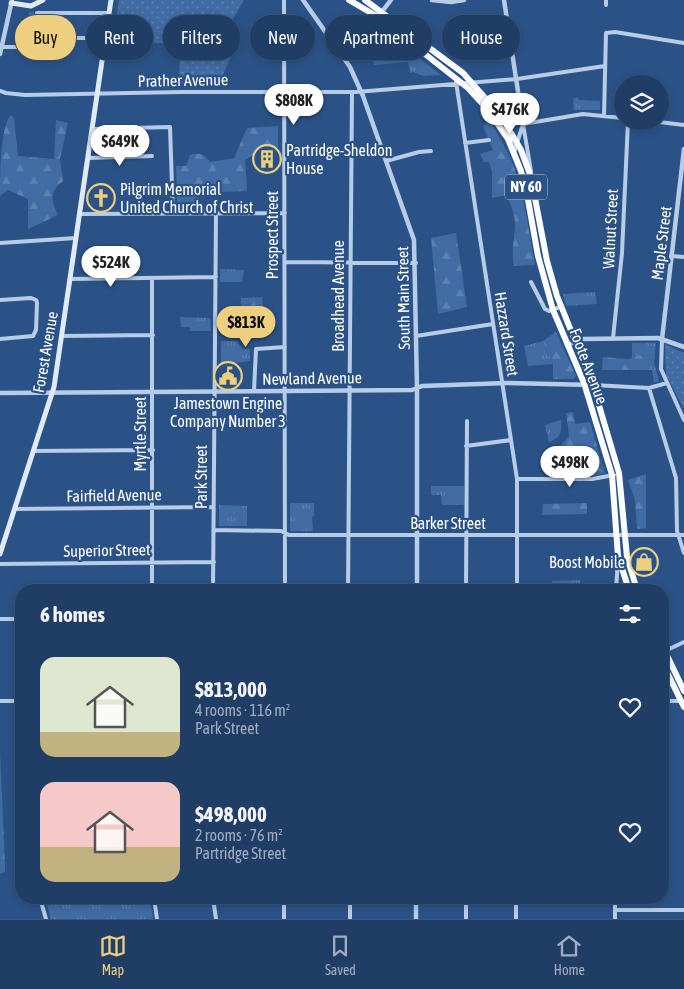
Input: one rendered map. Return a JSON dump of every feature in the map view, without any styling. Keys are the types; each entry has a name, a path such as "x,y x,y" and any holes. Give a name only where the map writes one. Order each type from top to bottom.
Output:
{"highway":[{"name":"Foote Avenue","path":"349,0 380,14 470,81 502,116 518,143 531,177 557,308 567,344 584,383 612,475 615,495 618,556 627,584"},
{"name":"Foote Avenue","path":"366,0 489,111 514,153 527,194 538,256 557,308 593,385 620,473 626,557 635,584"},
{"path":"669,661 684,691"},
{"path":"669,676 683,703"}],"main road":[{"path":"12,2 31,6 43,0"},
{"name":"Forest Avenue","path":"108,15 111,0"},
{"name":"Forest Avenue","path":"0,554 52,393 62,336 101,60"}],"street":[{"name":"Prospect Street","path":"284,0 285,584"},
{"path":"380,14 391,0"},
{"path":"432,0 451,2 464,0"},
{"name":"Foote Avenue","path":"504,0 531,177"},
{"name":"South Main Street","path":"304,1 347,62 361,92 413,235 416,263 417,584"},
{"path":"0,54 12,2"},
{"path":"37,13 109,12"},
{"path":"604,116 604,37 609,32 684,43"},
{"path":"2,47 56,47 68,39 86,38"},
{"name":"Prather Avenue","path":"0,91 25,96 361,92 470,81 517,79 605,66"},
{"name":"Hazzard Street","path":"459,82 465,144 516,479 517,584"},
{"name":"Broadhead Avenue","path":"348,584 352,92"},
{"path":"523,124 583,114 614,117"},
{"path":"669,123 683,125"},
{"name":"Foote Avenue","path":"514,153 523,124"},
{"path":"92,129 170,127 173,214"},
{"name":"Walnut Street","path":"613,338 622,253 628,130"},
{"path":"465,144 489,140"},
{"name":"Maple Street","path":"662,339 684,149"},
{"path":"386,161 419,152 432,151"},
{"path":"88,158 152,156"},
{"path":"80,214 284,213"},
{"name":"Park Street","path":"213,584 216,214"},
{"path":"0,243 76,238"},
{"path":"671,256 684,257"},
{"path":"285,262 416,263"},
{"path":"70,279 216,277"},
{"name":"Myrtle Street","path":"152,278 152,584"},
{"path":"531,282 545,309 557,308"},
{"path":"0,300 30,298 36,300 36,330 30,337 0,339"},
{"path":"416,336 493,324"},
{"path":"62,336 153,335"},
{"path":"567,344 574,341 613,338 662,339 684,347"},
{"path":"662,339 660,364 666,382 684,420"},
{"path":"254,391 256,349 285,347"},
{"path":"593,385 649,388 666,382"},
{"name":"Newland Avenue","path":"0,393 412,390 417,388 502,384 584,383 593,385"},
{"path":"649,388 676,478 678,535 684,553"},
{"path":"466,584 467,420"},
{"path":"466,446 511,440"},
{"path":"33,451 153,450"},
{"path":"516,479 592,479 620,473"},
{"name":"Fairfield Avenue","path":"15,508 213,507"},
{"name":"Barker Street","path":"214,530 281,531 289,535 684,535"},
{"path":"616,584 618,556"},
{"name":"Superior Street","path":"0,564 214,562"},
{"path":"0,619 15,619"},
{"path":"669,647 684,642"},
{"path":"0,701 15,701"},
{"path":"669,702 683,703"},
{"path":"42,904 46,919"},
{"path":"155,904 157,919"},
{"path":"214,904 216,919"},
{"path":"284,904 284,919"},
{"path":"350,904 350,919"},
{"path":"416,904 416,919"},
{"path":"466,904 466,919"},
{"path":"516,904 516,919"},
{"path":"615,904 615,919"},
{"path":"615,910 684,910"}],"green space":[{"path":"119,0 244,0 235,15 163,15 163,43 153,43 153,15 117,15"},
{"path":"29,12 34,12 34,15 29,15"},
{"path":"180,60 229,60 218,86 179,86"},
{"path":"373,60 421,60 441,75 423,76 413,72 410,73 408,62 374,65"},
{"path":"578,97 579,100 600,101 600,110 574,110 573,99"},
{"path":"11,115 14,118 18,156 54,159 56,120 68,123 60,159 63,181 53,193 53,201 58,215 28,229 28,199 8,190 0,196 3,141 7,120"},
{"path":"490,120 514,166 525,207 535,265 514,266 515,222 512,210 507,195 492,198 492,172 489,162 484,162 480,154 493,150 483,126"},
{"path":"278,126 278,148 255,154 245,160 247,191 177,194 176,166 186,166 190,155 202,154 210,162 234,158 247,128"},
{"path":"177,194 198,194 198,209 177,209"},
{"path":"456,233 467,307 438,314 431,238"},
{"path":"220,269 244,270 242,282 220,282"},
{"path":"595,292 597,304 566,306 563,294"},
{"path":"262,297 264,317 240,317 241,298"},
{"path":"180,317 210,318 211,331 190,331 190,327 181,327"},
{"path":"556,332 576,376 573,379 553,379 553,364 543,341"},
{"path":"221,341 236,341 243,349 250,349 250,361 221,365"},
{"path":"543,341 553,364 528,366 524,346"},
{"path":"632,343 656,343 654,363 659,381 654,383 652,370 650,370 654,356 632,355"},
{"path":"665,344 684,353 684,409 666,375"},
{"path":"632,355 655,356 650,370 602,370 603,357 629,359 632,358"},
{"path":"573,412 575,424 590,422 605,473 592,476 590,457 563,460 560,447 569,436 566,413"},
{"path":"561,420 560,434 549,442 545,425"},
{"path":"646,474 646,528 637,529 635,500 628,480"},
{"path":"431,486 464,486 464,505 442,505 441,495 431,495"},
{"path":"290,503 314,503 313,531 290,531"},
{"path":"587,503 587,514 542,515 543,504"},
{"path":"219,505 247,506 247,526 219,526"},
{"path":"580,580 580,584 552,584 552,581"},
{"path":"0,752 5,872 0,874"},
{"path":"47,904 151,904 153,919 51,919"}],"place":[{"name":"Partridge-Sheldon House","path":"267,159"},
{"name":"Pilgrim Memorial United Church of Christ","path":"101,198"},
{"name":"Jamestown Engine Company Number 3","path":"228,376"},
{"name":"Boost Mobile","path":"644,562"}]}
